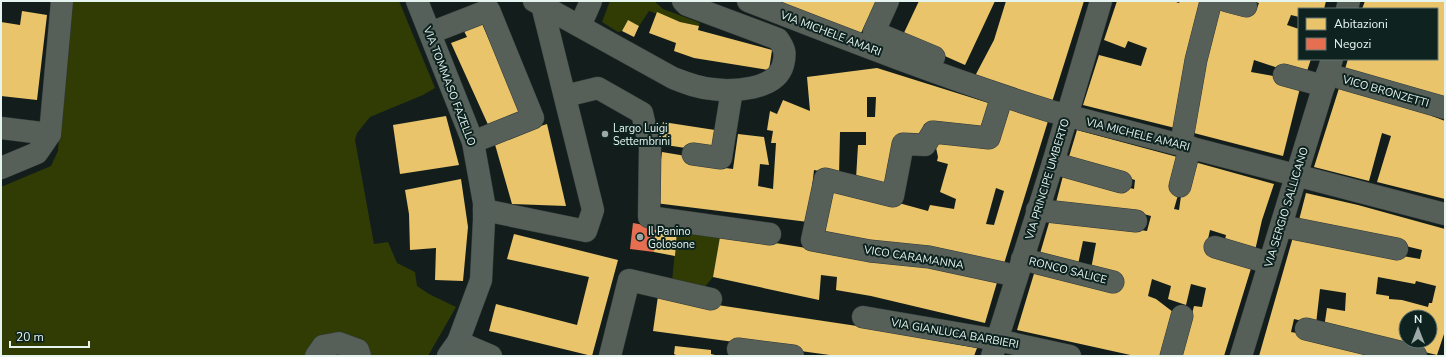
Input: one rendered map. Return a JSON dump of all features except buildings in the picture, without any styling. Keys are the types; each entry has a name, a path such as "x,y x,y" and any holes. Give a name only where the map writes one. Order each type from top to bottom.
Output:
{"main road":[{"name":"VIA TOMMASO FAZELLO","path":"417,1 473,142 484,210 481,280 453,349"}],"street":[{"path":"1,168 37,153 50,134 62,1"},
{"path":"580,26 591,1"},
{"path":"538,3 673,78 689,84 711,89 732,90 758,86 774,79 782,70 785,55 783,46 778,39 687,5 683,1"},
{"name":"VIA MICHELE AMARI","path":"748,1 870,49 1002,96 1066,116 1296,174 1445,214"},
{"path":"888,1 874,32 950,64 966,83"},
{"name":"VIA PRINCIPE UMBERTO","path":"994,348 1101,1"},
{"path":"1180,186 1196,60 1210,1"},
{"path":"484,210 586,231 593,210 564,96 538,3"},
{"path":"430,33 489,10 533,118 473,142"},
{"name":"VICO BRONZETTI","path":"1284,75 1328,73 1445,108"},
{"name":"VIA SERGIO SALLICANO","path":"1241,356 1328,73"},
{"path":"564,96 598,88 642,113 650,147 650,217 770,234"},
{"path":"693,154 722,158 732,90"},
{"name":"VICO CARAMANNA","path":"1002,96 989,138 933,132 925,145 903,144 893,196 825,179 812,240 870,251 1020,267"},
{"path":"1,128 50,134"},
{"path":"1052,163 1121,182"},
{"path":"1037,210 1136,221"},
{"path":"1281,226 1397,249"},
{"path":"1215,247 1269,263"},
{"name":"RONCO SALICE","path":"1020,267 1113,282"},
{"path":"610,356 630,280 711,299"},
{"path":"1171,356 1182,316"},
{"name":"VIA GIANLUCA BARBIERI","path":"863,318 994,348 1070,356"},
{"path":"1306,329 1416,356"},
{"path":"316,356 323,346 339,343 358,350 360,356"},
{"path":"453,349 485,355"},
{"path":"738,349 793,356"}],"green space":[{"path":"70,1 399,1 435,88 423,95 370,117 357,133 355,140 374,244 388,242 397,263 415,272 417,286 429,294 456,307 428,356 1,356 1,187 51,166 58,151"},
{"path":"610,1 654,1 663,9 700,23 699,26 680,22 649,11 639,26 628,20 622,31 618,32 602,22"},
{"path":"677,230 720,237 713,277 703,289 672,282"}],"place":[{"name":"Largo Luigi Settembrini","path":"605,134"},
{"name":"Il Panino Golosone","path":"640,237"}]}
